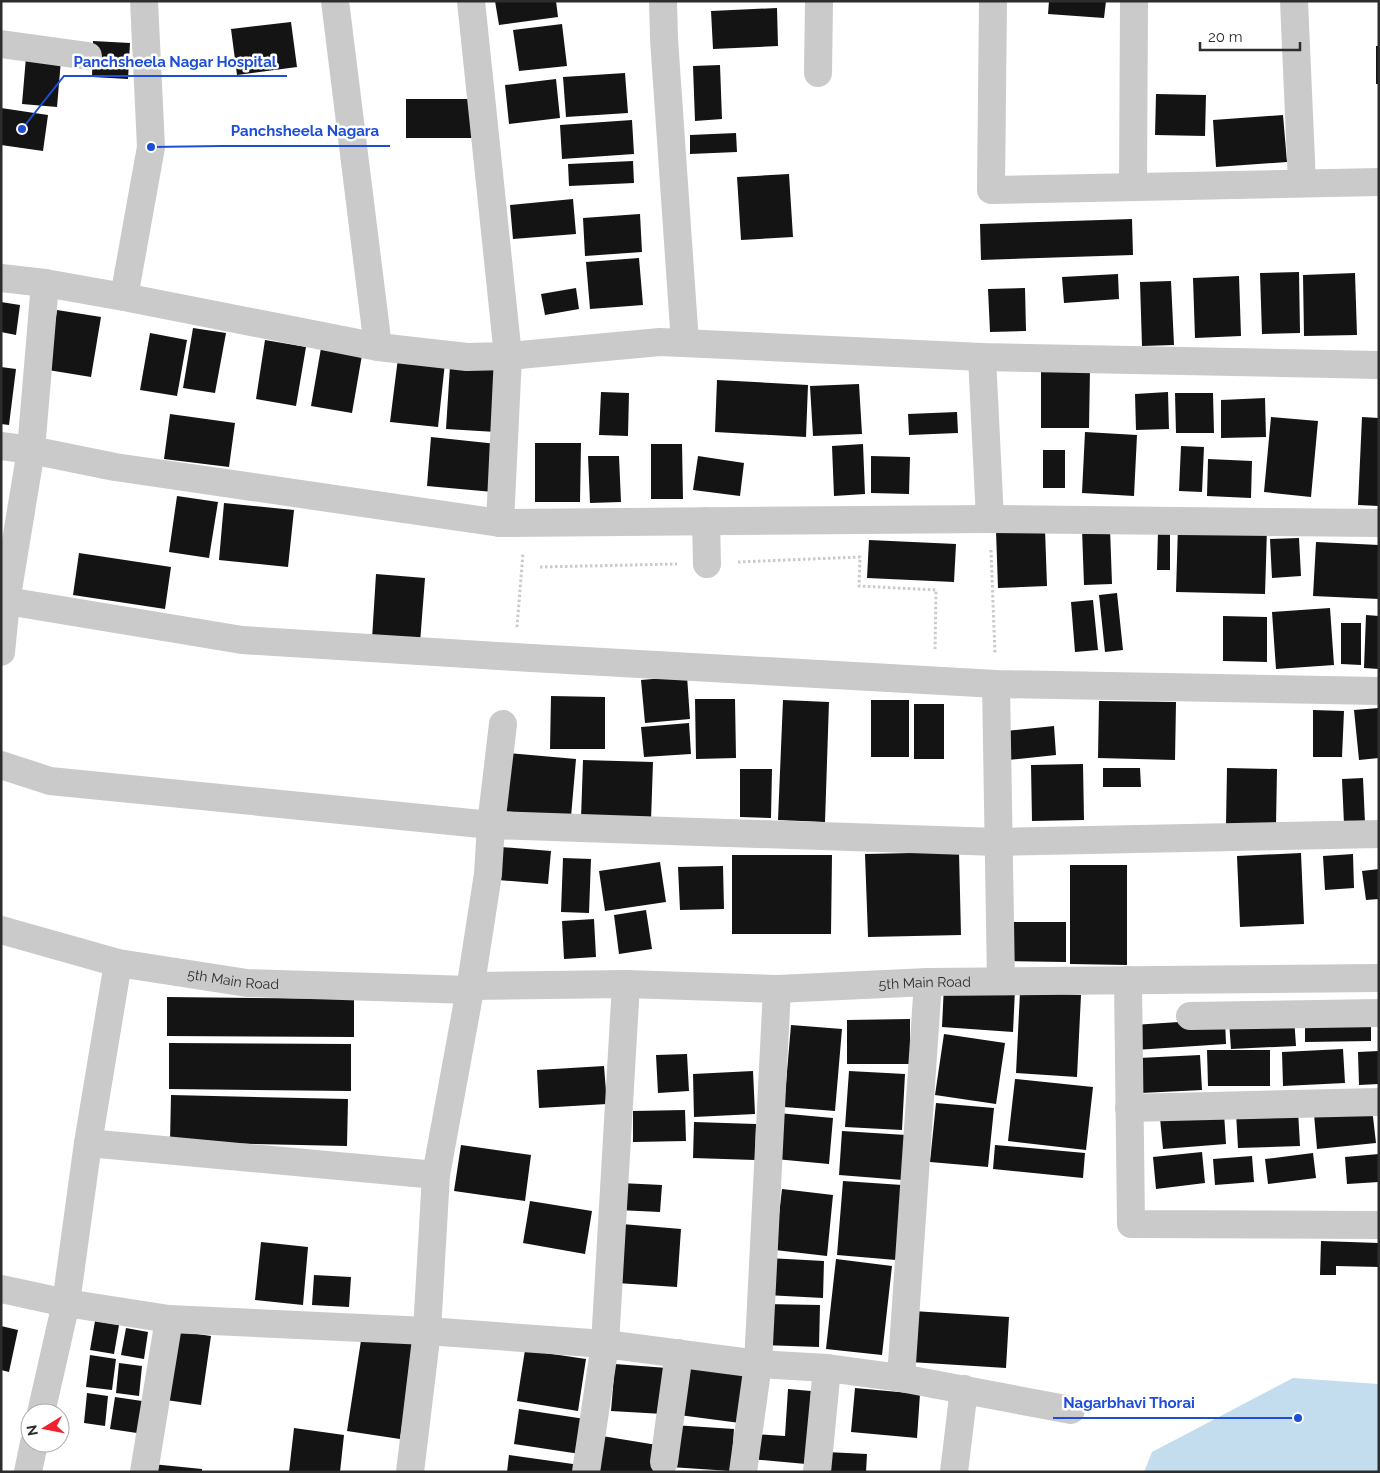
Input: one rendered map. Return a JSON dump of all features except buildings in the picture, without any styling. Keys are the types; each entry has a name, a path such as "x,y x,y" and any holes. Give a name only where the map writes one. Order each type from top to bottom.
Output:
{"street":[{"path":"124,297 151,147 144,1"},
{"path":"335,1 378,347"},
{"path":"471,1 508,356 500,523"},
{"path":"663,1 664,49 686,343"},
{"path":"818,73 819,1"},
{"path":"993,1 991,190 1379,182"},
{"path":"1133,187 1134,1"},
{"path":"1294,1 1302,183"},
{"path":"1,44 88,56"},
{"path":"1,278 45,282 378,347 467,357 508,356 660,342 982,357 1379,365"},
{"path":"1,652 4,601 31,450 45,282"},
{"path":"982,357 990,519"},
{"path":"1,446 31,450 115,467 500,523 990,519 1379,523"},
{"path":"706,521 707,564"},
{"path":"4,601 242,640 524,658 996,684 1379,691"},
{"path":"996,684 1001,981"},
{"path":"410,1472 427,1331 436,1175 470,988 488,874 490,825 503,724"},
{"path":"1,764 50,782 490,825 998,842 1379,834"},
{"name":"5th Main Road","path":"1,930 118,963 247,983 470,988 626,984 778,988 928,982 1379,978"},
{"path":"43,1403 66,1302 88,1143 118,963"},
{"path":"1128,980 1131,1224 1379,1224"},
{"path":"901,1378 928,982"},
{"path":"586,1472 605,1344 626,984"},
{"path":"743,1472 758,1364 778,988"},
{"path":"1190,1016 1379,1013"},
{"path":"1129,1108 1379,1102"},
{"path":"88,1143 436,1175"},
{"path":"1,1289 169,1319 427,1331 605,1344 758,1364 827,1368 901,1378 1071,1410"},
{"path":"144,1472 169,1319"},
{"path":"664,1462 679,1353"},
{"path":"817,1472 827,1368"},
{"path":"954,1472 964,1389"},
{"path":"28,1472 32,1453"}],"path":[{"path":"990,519 996,684"},
{"path":"540,567 707,564 860,557 858,586 936,590 934,681"}],"water":[{"path":"1293,1378 1379,1384 1379,1472 1144,1472 1152,1452"}],"place":[{"name":"Panchsheela Nagar Hospital","path":"22,129"},
{"name":"Panchsheela Nagara","path":"151,147"},
{"name":"Nagarbhavi Thorai","path":"1298,1418"}]}
